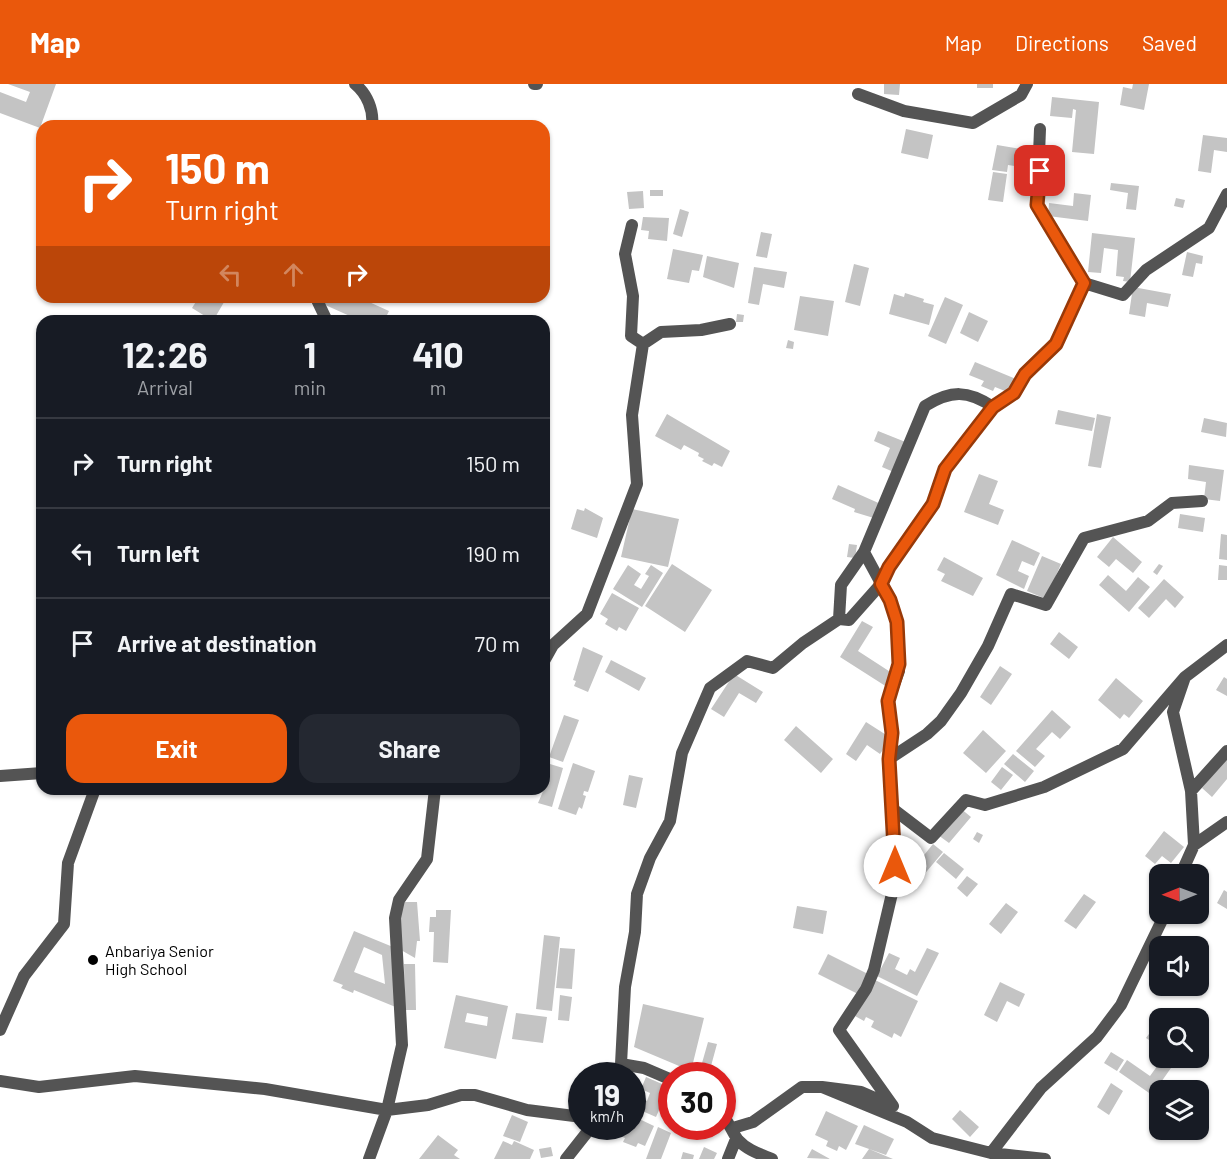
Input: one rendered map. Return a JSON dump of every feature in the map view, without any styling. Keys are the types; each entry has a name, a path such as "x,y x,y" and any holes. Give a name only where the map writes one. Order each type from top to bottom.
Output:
{"street":[{"path":"355,84 362,90 373,114 372,120"},
{"path":"858,94 904,111 973,123 1021,95 1027,84"},
{"path":"1040,129 1037,205 1084,283 1123,295 1146,270 1209,228 1227,194"},
{"path":"632,225 625,254 633,296 631,336 643,344"},
{"path":"620,1062 625,987 635,932 636,894 650,858 670,821 682,753 710,688 747,661 773,668 812,636 839,618 849,620 881,584 889,567 933,504 945,469 993,407 1014,393 1025,374 1056,344 1084,283"},
{"path":"550,650 587,614 637,484 632,415 643,344 661,332 701,330 730,324"},
{"path":"839,618 841,585 864,552 925,406 941,396 975,394 993,407"},
{"path":"889,759 927,734 941,721 962,693 988,646 1011,594 1046,605 1084,538 1148,521 1172,503 1202,501"},
{"path":"736,1132 802,1087 861,1092 893,1106 839,1030 866,989 874,970 894,885 893,809 889,759 892,733 888,701 899,664 897,622 890,600 864,552"},
{"path":"893,809 931,838 966,800 985,805 1044,787 1124,749 1185,677 1227,645"},
{"path":"1185,677 1173,712 1191,791 1194,845 1185,864"},
{"path":"1191,791 1227,750"},
{"path":"0,776 36,773"},
{"path":"0,1030 24,976 64,924 68,863 93,795"},
{"path":"369,1159 387,1110 402,1045 395,918 399,900 427,859 434,795"},
{"path":"1194,845 1227,822"},
{"path":"991,1153 1041,1088 1097,1037 1121,1005 1160,924"},
{"path":"0,1081 39,1087 135,1076 265,1089 387,1110 428,1105 461,1095 475,1095 527,1110 568,1115"},
{"path":"822,1087 907,1122 932,1138 991,1153 1045,1159"},
{"path":"736,1134 747,1148 772,1159"},
{"path":"566,1159 581,1140"},
{"path":"728,1159 733,1140"}],"building":[{"path":"8,84 56,84 43,120 36,120 36,126 0,113 0,92 26,102 30,92"},
{"path":"884,84 900,84 899,95 884,94"},
{"path":"977,84 993,84 993,88 977,88"},
{"path":"1133,84 1149,84 1144,110 1120,105 1123,87 1132,89"},
{"path":"1052,97 1099,102 1094,154 1072,152 1076,110 1073,109 1072,118 1050,116"},
{"path":"906,129 933,135 928,159 901,153"},
{"path":"1203,135 1227,138 1227,152 1214,150 1211,173 1198,171"},
{"path":"997,145 1038,152 1035,169 1008,165 1007,172 992,170"},
{"path":"993,172 1007,174 1003,202 988,200"},
{"path":"1026,176 1033,177 1031,192 1023,191"},
{"path":"1111,183 1139,186 1136,210 1126,209 1128,193 1110,190"},
{"path":"650,190 663,190 663,196 650,196"},
{"path":"643,191 644,208 629,209 627,192"},
{"path":"1074,193 1091,195 1088,221 1048,216 1049,203 1073,206"},
{"path":"1176,198 1185,200 1183,208 1174,206"},
{"path":"680,209 689,212 682,237 673,234"},
{"path":"643,217 669,218 667,241 648,239 649,231 641,230"},
{"path":"761,232 772,234 767,258 756,256"},
{"path":"1092,233 1135,238 1130,282 1123,281 1124,277 1116,276 1118,250 1104,248 1101,273 1088,272"},
{"path":"673,249 703,255 699,271 692,270 689,283 667,279"},
{"path":"1187,252 1203,256 1202,264 1196,263 1193,277 1182,275"},
{"path":"707,256 739,263 734,288 703,277"},
{"path":"854,264 869,268 860,306 845,302"},
{"path":"754,267 787,272 784,288 763,284 759,305 748,303"},
{"path":"1133,287 1171,294 1168,307 1147,303 1145,317 1129,314"},
{"path":"905,293 934,305 929,325 889,314 894,294 904,297"},
{"path":"800,296 834,301 828,336 794,330"},
{"path":"945,297 963,305 946,344 928,336"},
{"path":"195,303 224,303 216,315 203,315 192,308"},
{"path":"371,303 389,311 387,315 348,315 323,304"},
{"path":"969,312 988,321 978,342 960,333"},
{"path":"737,314 744,315 743,322 736,322"},
{"path":"788,340 794,342 793,349 786,348"},
{"path":"975,362 1016,379 1010,393 995,387 993,391 981,386 984,381 969,375"},
{"path":"1058,410 1095,418 1092,431 1055,424"},
{"path":"667,414 730,451 722,467 714,463 712,466 702,461 704,459 698,456 699,453 684,445 681,450 655,436"},
{"path":"1097,414 1111,417 1101,468 1088,466"},
{"path":"1204,418 1227,423 1226,437 1201,432"},
{"path":"878,431 908,443 896,473 882,467 890,448 874,441"},
{"path":"1189,465 1224,470 1220,501 1204,499 1206,482 1188,479"},
{"path":"979,474 998,481 989,504 1004,510 998,525 964,512"},
{"path":"838,485 883,505 877,519 854,512 855,509 832,499"},
{"path":"585,508 603,518 597,538 571,529 577,509 584,511"},
{"path":"632,509 679,519 668,567 621,557"},
{"path":"1180,514 1205,518 1203,532 1178,528"},
{"path":"1221,534 1227,535 1227,560 1219,559"},
{"path":"1113,537 1142,562 1133,573 1116,559 1109,567 1097,557"},
{"path":"1012,540 1040,553 1034,566 1022,561 1018,571 1029,576 1024,589 996,575"},
{"path":"849,544 857,545 855,558 847,557"},
{"path":"1042,556 1061,564 1046,599 1027,591"},
{"path":"944,557 983,578 973,596 941,581 945,574 937,570"},
{"path":"672,564 712,590 685,632 645,606"},
{"path":"1159,564 1163,566 1157,575 1153,572"},
{"path":"628,565 641,574 634,585 641,589 649,576 645,574 651,565 663,573 642,607 613,589"},
{"path":"1219,565 1227,566 1227,580 1218,580"},
{"path":"1108,575 1126,591 1138,577 1150,587 1129,612 1099,585"},
{"path":"1164,579 1184,597 1175,608 1166,599 1149,618 1138,608"},
{"path":"612,593 639,608 626,631 619,627 617,631 605,624 608,619 600,614"},
{"path":"862,621 873,627 858,651 895,675 887,687 840,657"},
{"path":"1059,632 1078,647 1069,659 1050,644"},
{"path":"583,647 603,656 588,692 574,686 576,681 573,680"},
{"path":"611,660 646,678 639,691 605,672"},
{"path":"1000,666 1012,674 991,705 980,697"},
{"path":"734,674 763,692 756,703 739,693 724,717 711,709"},
{"path":"1224,677 1227,679 1227,696 1216,690"},
{"path":"1116,678 1143,701 1129,718 1124,714 1120,719 1098,700"},
{"path":"1052,710 1071,727 1060,739 1052,732 1036,749 1045,756 1035,767 1016,751"},
{"path":"564,715 579,720 563,762 550,757"},
{"path":"866,722 891,738 880,754 867,745 856,761 846,754"},
{"path":"796,726 833,759 821,773 784,740"},
{"path":"983,730 1006,751 986,773 963,753"},
{"path":"1013,754 1034,771 1025,782 1004,764"},
{"path":"1227,756 1227,779 1212,797 1202,788"},
{"path":"573,763 595,771 588,792 584,791 583,795 586,796 582,809 579,807 576,815 558,809"},
{"path":"550,764 563,768 552,807 538,803 541,795 550,795"},
{"path":"1002,767 1013,775 1001,790 991,782"},
{"path":"629,775 643,778 636,808 623,805"},
{"path":"960,808 971,817 949,843 938,835"},
{"path":"1164,831 1184,847 1171,863 1162,856 1155,864 1145,856"},
{"path":"977,832 983,835 979,843 973,839"},
{"path":"933,844 943,852 917,883 908,875"},
{"path":"944,853 964,869 956,879 936,862"},
{"path":"967,876 978,884 967,897 957,888"},
{"path":"1224,890 1227,892 1227,909 1217,903"},
{"path":"1084,894 1096,902 1076,929 1064,921"},
{"path":"401,902 417,902 420,941 417,941 415,958 401,950"},
{"path":"1006,903 1018,912 1001,934 989,924"},
{"path":"797,906 827,911 823,934 793,928"},
{"path":"436,910 451,910 448,963 433,962 434,932 429,932 430,917 436,917"},
{"path":"354,931 393,947 398,1008 354,990 353,993 341,988 343,985 333,981","holes":["364,947 382,955 385,984 354,972"]},
{"path":"544,935 560,937 552,1011 536,1009"},
{"path":"560,948 575,949 572,989 556,988"},
{"path":"927,948 939,953 917,996 877,976 889,953 900,958 895,969 907,975 910,969 915,972"},
{"path":"828,954 870,975 860,995 818,974"},
{"path":"404,964 415,964 416,1010 405,1010"},
{"path":"873,979 918,1001 901,1037 894,1033 892,1038 871,1027 874,1021 866,1017 864,1021 855,1016"},
{"path":"1000,982 1025,994 1019,1007 1007,1001 997,1022 984,1015"},
{"path":"456,995 508,1006 496,1059 444,1048","holes":["467,1013 488,1017 487,1026 465,1022"]},
{"path":"560,995 572,997 569,1021 558,1020"},
{"path":"643,1004 704,1018 693,1062 670,1062 634,1047"},
{"path":"516,1013 547,1017 543,1043 512,1039"},
{"path":"708,1042 717,1044 712,1062 702,1062"},
{"path":"1111,1052 1124,1060 1117,1071 1104,1063"},
{"path":"1127,1060 1150,1076 1156,1068 1171,1068 1163,1080 1149,1080 1149,1093 1119,1072"},
{"path":"646,1077 658,1082 656,1117 646,1113 646,1101 650,1093 646,1091"},
{"path":"1111,1083 1123,1091 1109,1115 1097,1107"},
{"path":"960,1110 979,1127 970,1137 952,1119"},
{"path":"826,1111 858,1126 846,1150 839,1146 837,1151 826,1146 828,1141 815,1135"},
{"path":"512,1115 528,1122 520,1142 503,1136"},
{"path":"646,1122 654,1126 645,1146 638,1143 636,1147 623,1142 624,1140 646,1140"},
{"path":"864,1125 894,1139 886,1155 855,1144"},
{"path":"658,1127 658,1140 668,1140 661,1159 646,1159"},
{"path":"438,1135 458,1150 454,1155 460,1159 419,1159"},
{"path":"503,1141 512,1145 514,1141 534,1150 530,1159 494,1159"},
{"path":"551,1147 553,1156 541,1158 539,1149"},
{"path":"704,1147 717,1153 714,1159 699,1159"},
{"path":"812,1149 830,1159 807,1158"},
{"path":"869,1149 893,1159 862,1159"},
{"path":"683,1152 694,1155 693,1159 681,1159"}],"place":[{"name":"Anbariya Senior High School","path":"93,960"}],"route":[{"path":"895,866 889,759 892,733 888,701 899,671 897,622 890,600 881,584 889,567 907,545 918,524 933,504 945,469 993,407 1014,393 1025,374 1056,344 1084,283 1037,205 1040,171"}]}
